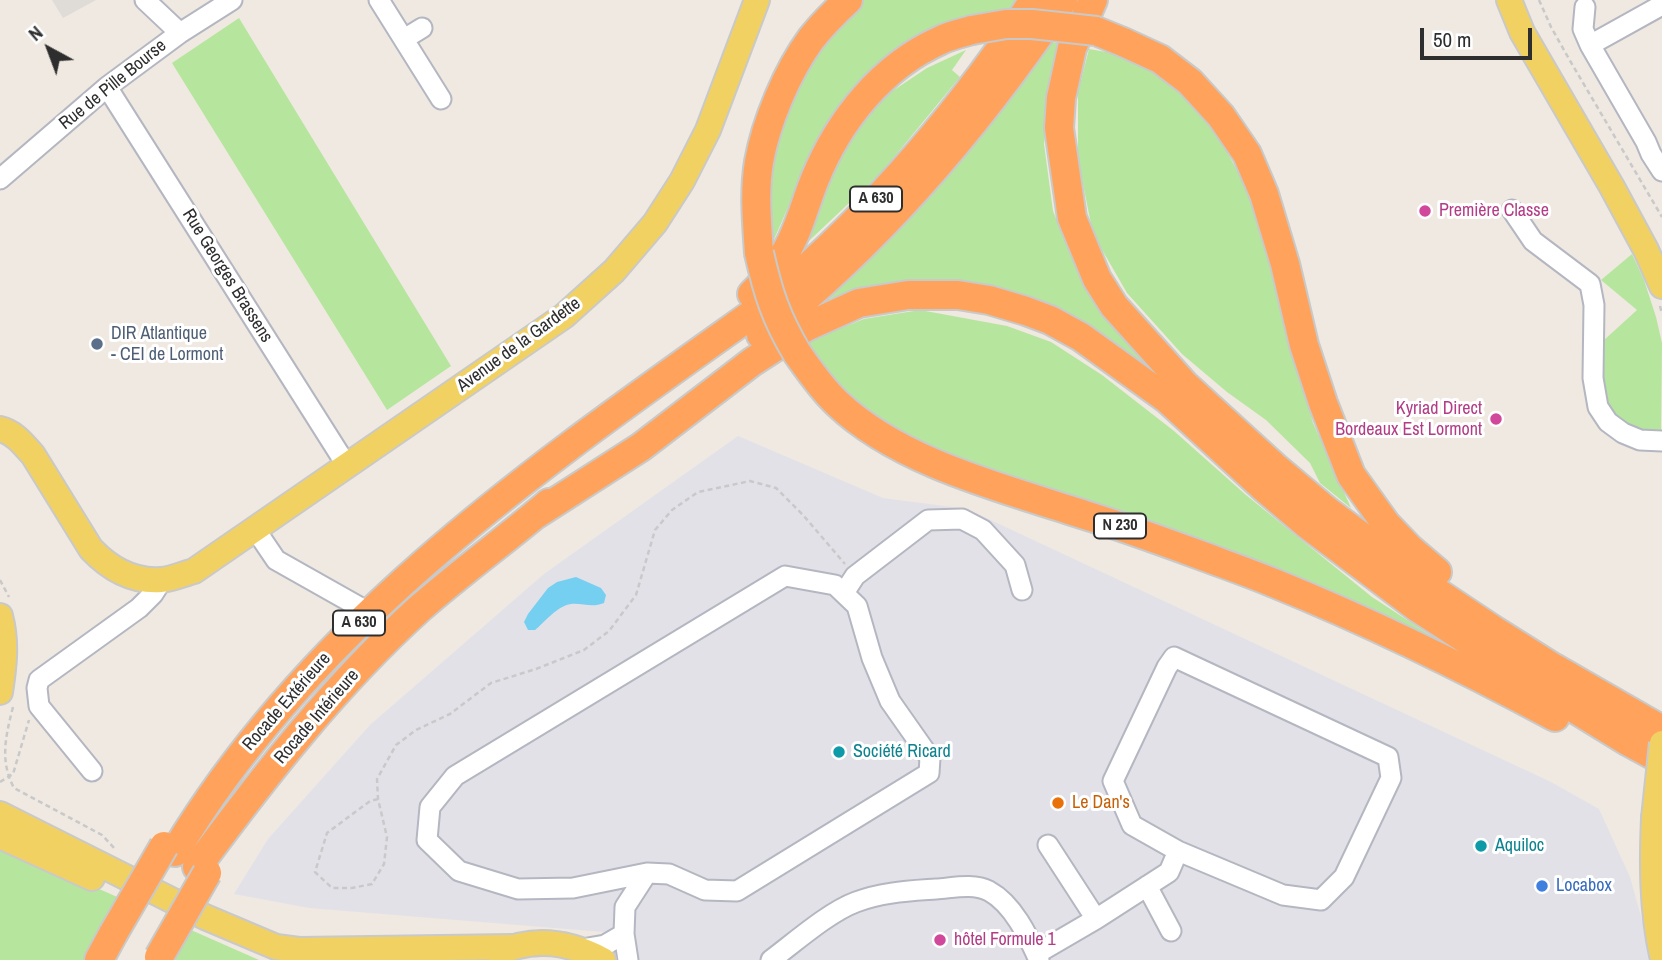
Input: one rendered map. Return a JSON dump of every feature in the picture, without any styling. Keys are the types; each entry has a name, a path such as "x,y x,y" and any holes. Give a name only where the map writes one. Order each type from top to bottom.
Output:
{"highway":[{"name":"N 230","path":"848,0 810,40 771,116 759,162 756,204 759,253 775,310 797,353 837,403 860,422 895,444 931,462 1112,523 1273,582 1466,670 1597,739 1629,742"},
{"name":"A 630","path":"682,364 786,287 859,218 970,92 1034,0"},
{"name":"A 630","path":"535,515 633,432 794,310 833,275 932,172 986,108 1063,0"},
{"path":"1093,0 1072,48 1061,98 1059,128 1072,218 1097,279 1114,306 1184,384 1326,510 1432,589 1492,629 1662,730"},
{"path":"682,364 761,286 777,266 786,252 816,175 836,135 856,108 902,62 941,40 972,30 1006,24 1096,31 1160,60 1190,82 1221,116 1247,154 1264,194 1285,264 1304,345 1328,420 1351,475 1386,524 1442,576 1499,615 1562,655 1662,712"},
{"name":"N 230","path":"535,515 640,447 752,362 806,327 859,303 908,295 958,295 989,300 1050,320 1081,337 1167,399 1308,525 1418,608 1541,688 1662,760"},
{"name":"Rocade Extérieure","path":"138,951 186,860 198,814 240,757 304,681 370,613 508,492 682,364"},
{"name":"Rocade Intérieure","path":"186,860 213,861 223,831 335,693 419,609 535,515"},
{"path":"99,960 138,951 186,860"}],"main road":[{"name":"Avenue de la Gardette","path":"0,429 7,430 33,455 92,549 103,561 132,578 162,580 194,571 564,316 614,271 655,222 682,181 708,130 757,0"},
{"path":"1509,0 1522,32 1612,187 1662,286"},
{"path":"1525,0 1549,50 1662,243"},
{"path":"0,616 5,659 0,692"},
{"path":"1662,743 1653,850 1654,896 1662,955"},
{"path":"3,812 205,917 276,947 299,950 512,947 557,943 593,954"},
{"path":"3,812 271,960"},
{"path":"486,960 512,947"}],"street":[{"path":"145,0 180,33"},
{"name":"Rue de Pille Bourse","path":"0,179 107,87 180,33 232,0"},
{"path":"379,0 441,99"},
{"path":"1585,4 1594,22 1599,24 1621,16 1632,21"},
{"path":"1585,4 1583,29 1590,45 1654,142 1651,155 1662,171"},
{"path":"1590,45 1662,5"},
{"path":"404,38 422,27"},
{"name":"Rue Georges Brassens","path":"107,87 347,466"},
{"path":"1512,210 1534,241 1590,285 1594,305 1586,331 1598,407 1608,422 1623,433 1640,440 1662,441"},
{"path":"844,593 855,576 928,520 962,519 983,530 1015,565 1021,590"},
{"path":"255,529 276,560 370,613"},
{"path":"785,576 835,585 857,606 872,658 890,701 930,758 929,773 737,891 705,890 669,874 647,873 573,888 518,889 506,886 459,871 427,840 430,807 455,776 785,576"},
{"path":"92,771 39,706 39,680 139,608 162,580"},
{"path":"1174,657 1388,757 1391,778 1344,877 1321,900 1283,895 1178,851 1132,825 1113,780 1174,657"},
{"path":"1048,845 1096,919"},
{"path":"771,960 855,902 887,893 971,886 988,891 1002,901 1018,919 1038,957 1169,872 1178,851"},
{"path":"628,960 624,934 625,907 647,873"},
{"path":"1147,886 1171,930"},
{"path":"593,954 624,934"}],"path":[{"path":"1539,0 1569,59 1662,217"},
{"path":"378,799 370,801 327,833 315,872 332,888 372,884 384,864 387,837 378,799 377,779 396,745 416,730 450,714 491,683 584,650 609,631 636,595 655,530 672,510 698,492 750,481 776,488 855,576"},
{"path":"3,812 31,715 39,706"},
{"path":"0,782 3,812"},
{"path":"3,812 14,789 102,835 119,853"}],"shaded area":[{"path":"52,0 96,0 63,18"},
{"path":"738,436 883,498 967,509 1551,782 1599,809 1630,877 1653,960 634,960 604,932 309,908 234,894 268,839 370,725 544,574"}],"green space":[{"path":"862,0 1017,0 1011,12 841,105 817,141 772,244 768,187 776,139 801,83 829,32"},
{"path":"239,18 451,366 387,410 172,63"},
{"path":"1048,43 1057,43 1044,144 1053,211 1076,268 1110,323 1161,380 1060,313 998,288 902,281 828,299 890,240 967,153 1018,79"},
{"path":"1089,49 1118,54 1152,70 1199,110 1226,150 1260,213 1274,282 1313,423 1351,508 1320,483 1310,463 1266,420 1182,354 1127,293 1093,234 1078,159 1078,92"},
{"path":"966,50 952,70 960,77 881,173 794,255 829,172 863,120 891,92 927,68"},
{"path":"1632,254 1644,280 1662,343 1661,430 1633,429 1608,412 1603,399 1603,341 1637,310 1601,280"},
{"path":"920,310 1007,326 1051,342 1102,375 1174,431 1246,495 1372,597 1462,656 1037,487 917,444 869,414 834,380 806,342 864,319"},
{"path":"0,845 124,900 90,960 0,960"},
{"path":"191,930 259,960 165,960 176,954"}],"water":[{"path":"576,577 601,588 606,595 604,603 566,605 535,630 528,630 524,622 548,588 557,582"}],"place":[{"name":"Première Classe","path":"1425,211"},
{"name":"DIR Atlantique - CEI de Lormont","path":"97,344"},
{"name":"Kyriad Direct Bordeaux Est Lormont","path":"1496,419"},
{"name":"Société Ricard","path":"839,752"},
{"name":"Le Dan's","path":"1058,803"},
{"name":"Aquiloc","path":"1481,846"},
{"name":"Locabox","path":"1542,886"},
{"name":"hôtel Formule 1","path":"940,940"}]}
